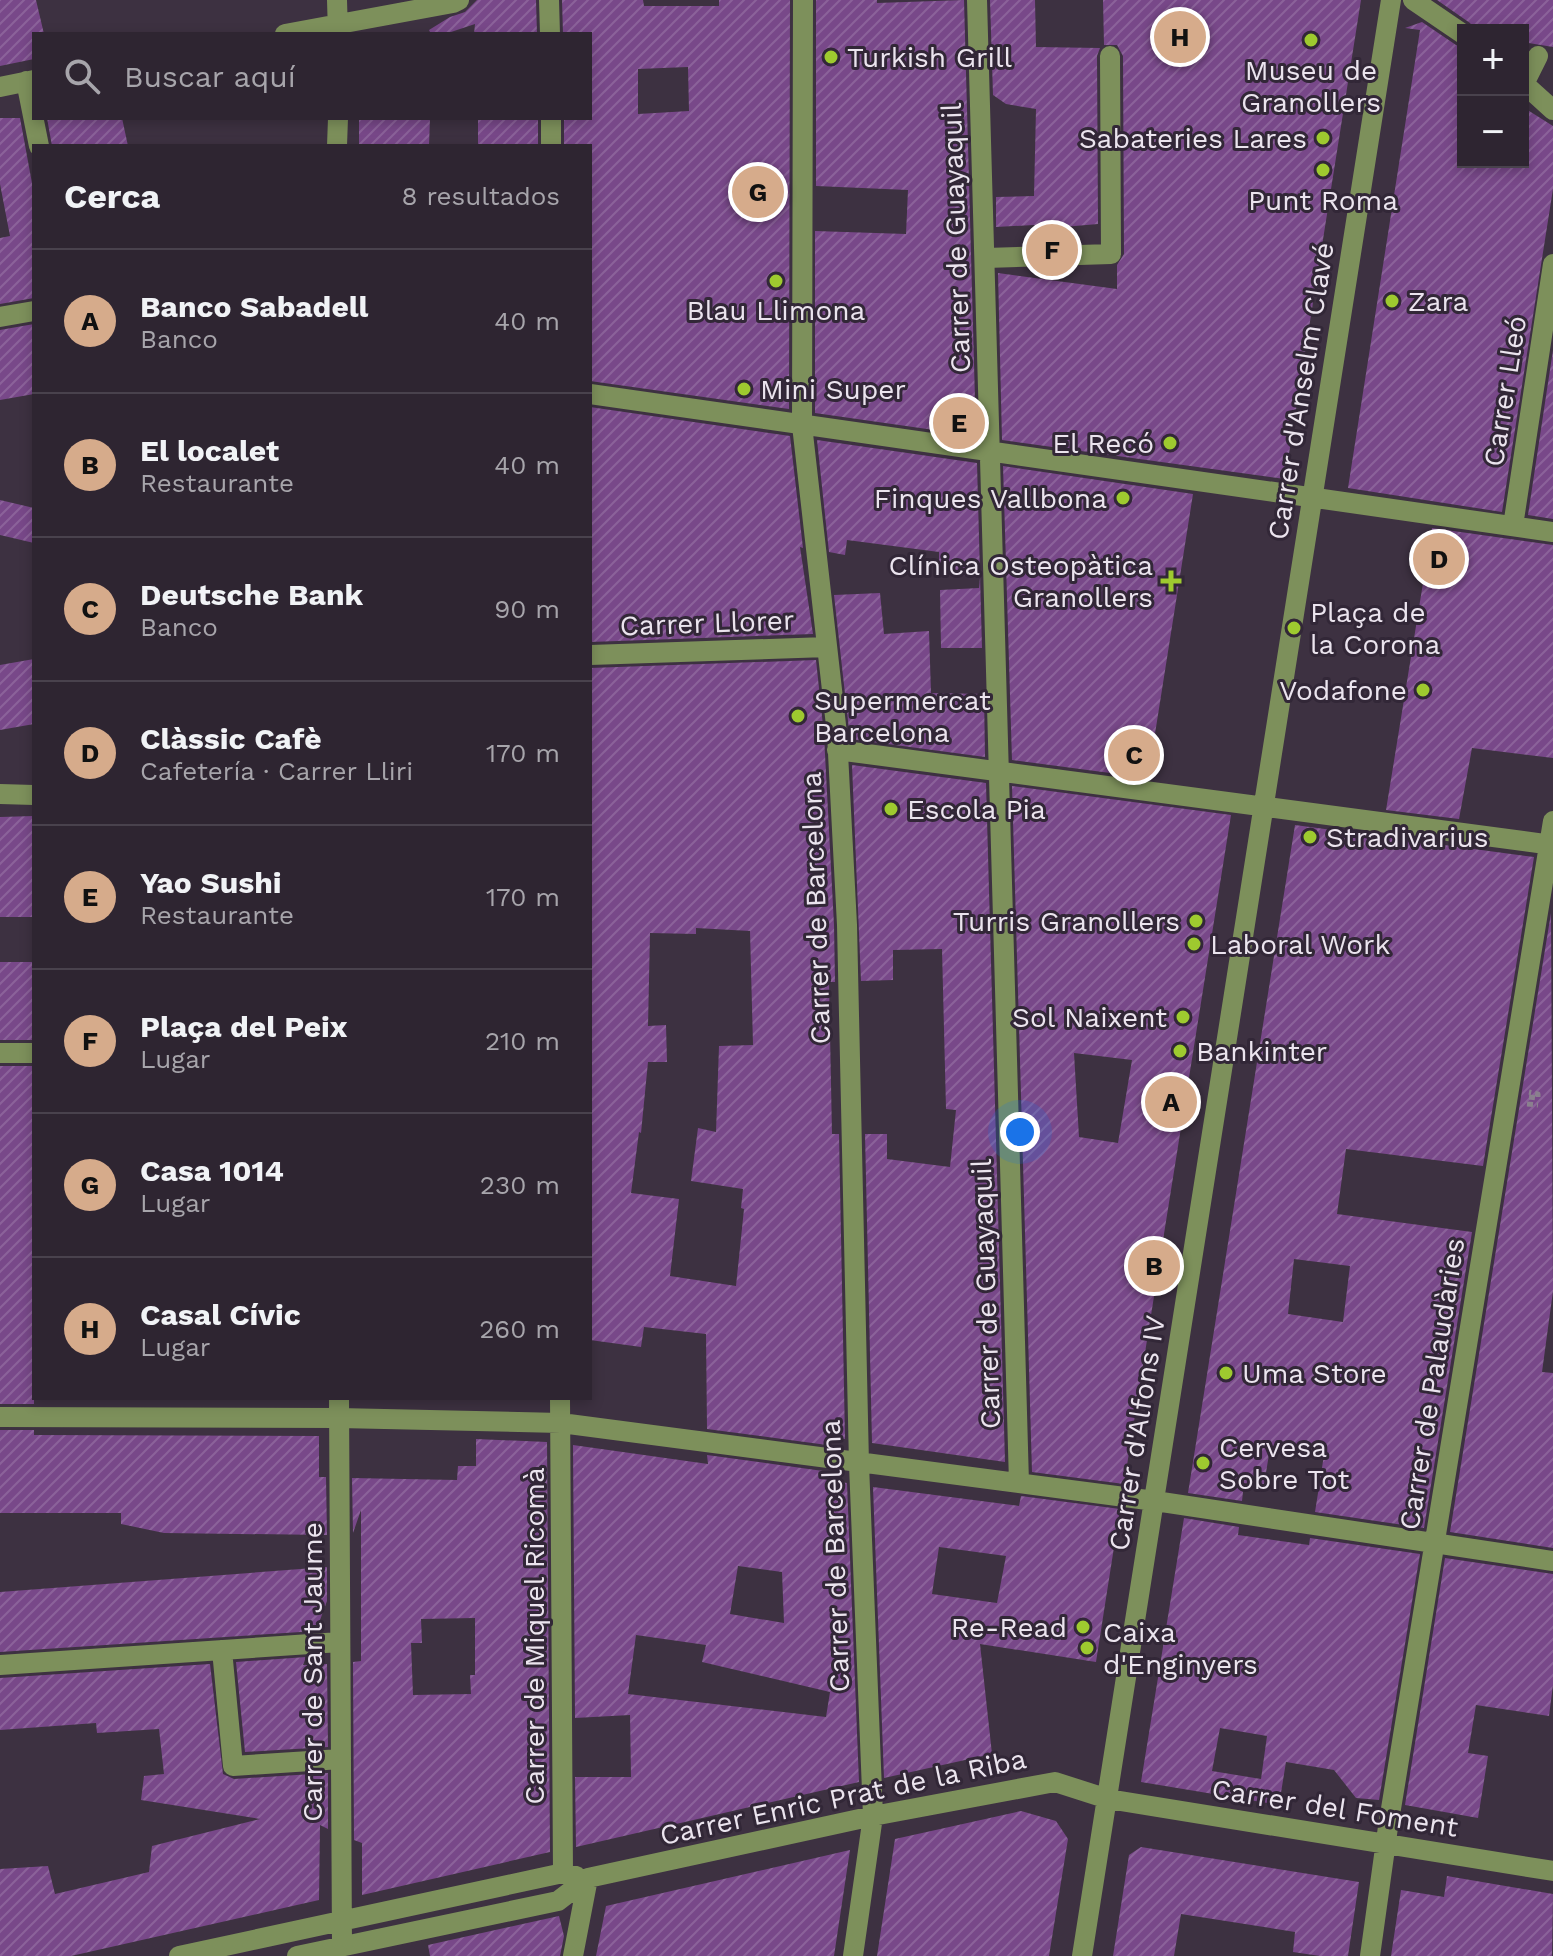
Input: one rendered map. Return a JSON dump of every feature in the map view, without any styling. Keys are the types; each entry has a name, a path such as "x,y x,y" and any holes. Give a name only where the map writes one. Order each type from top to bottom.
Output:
{"street":[{"path":"337,0 338,29"},
{"path":"306,32 338,29 459,0"},
{"path":"549,0 550,32"},
{"name":"Carrer de Barcelona","path":"803,0 802,425 837,750 847,925 859,1464 873,1816 853,1956"},
{"name":"Carrer de Guayaquil","path":"977,0 1019,1483"},
{"name":"Carrer d'Anselm Clavé","path":"1264,799 1391,0"},
{"path":"1413,0 1457,30"},
{"path":"986,258 1111,254 1110,56"},
{"path":"1529,74 1538,56"},
{"path":"0,87 30,80"},
{"path":"1529,88 1553,110"},
{"path":"35,120 39,144"},
{"path":"337,144 338,120"},
{"path":"551,120 551,144"},
{"name":"Carrer Lleó","path":"1513,526 1553,264"},
{"path":"0,317 32,311"},
{"path":"592,394 1553,532"},
{"name":"Carrer Llorer","path":"592,655 827,647"},
{"path":"837,750 1264,799 1551,845"},
{"path":"0,794 32,795"},
{"name":"Carrer d'Alfons IV","path":"1082,1956 1264,799"},
{"name":"Carrer de Palaudàries","path":"1370,1956 1385,1845 1553,821"},
{"path":"0,1053 32,1053"},
{"name":"Carrer de Miquel Ricomà","path":"560,1400 563,1873"},
{"path":"0,1417 339,1408 561,1423 1155,1501 1553,1561"},
{"name":"Carrer de Sant Jaume","path":"339,1408 342,1946"},
{"path":"0,1665 340,1642"},
{"path":"222,1650 233,1766 341,1759"},
{"name":"Carrer Enric Prat de la Riba","path":"179,1956 563,1873 588,1878 873,1816 1055,1782 1108,1799"},
{"name":"Carrer del Foment","path":"1108,1799 1553,1871"},
{"path":"573,1956 588,1878"},
{"name":"Carrer Enric Prat de la Riba","path":"297,1956 558,1901 588,1878"}],"building":[{"path":"0,0 36,0 44,32 32,32 32,59 0,66"},
{"path":"477,0 536,0 537,32 474,32 475,24 451,32 430,32 450,17 465,12"},
{"path":"562,0 643,0 644,6 719,6 719,0 790,0 789,409 592,381 592,144 564,144 564,120 592,120 592,32 563,32","holes":["688,67 689,111 638,114 638,69"]},
{"path":"816,0 877,0 877,3 964,0 976,436 815,413 815,231 906,234 908,190 816,186"},
{"path":"990,0 1035,0 1036,47 1100,48 1097,56 1098,224 1040,229 1034,225 996,227 996,197 1034,196 1036,109 1006,104 993,95"},
{"path":"1103,0 1361,0 1285,479 1002,440 998,273 1117,289 1117,265 1124,254 1123,56 1117,45 1104,45"},
{"path":"1437,0 1553,0 1553,47 1529,43 1529,24 1470,23"},
{"path":"1422,22 1457,45 1457,168 1529,168 1529,111 1553,126 1553,189 1502,512 1348,488 1420,30 1405,28"},
{"path":"0,118 20,118 32,183 32,298 0,304 0,238 10,236 0,184"},
{"path":"47,120 122,120 128,144 52,144"},
{"path":"359,120 430,120 429,144 359,144"},
{"path":"478,120 538,120 538,144 478,144"},
{"path":"32,324 32,394 0,400 0,330"},
{"path":"1553,350 1553,519 1528,515"},
{"path":"592,407 790,436 803,548 800,547 813,634 592,642"},
{"path":"817,440 977,463 982,648 941,648 940,590 979,588 980,578 939,571 939,552 847,540 845,555 829,552"},
{"path":"1003,466 1193,494 1148,778 1012,760"},
{"path":"0,500 32,508 32,543 0,535"},
{"path":"1432,528 1553,545 1553,758 1472,748 1459,819 1386,810"},
{"path":"880,593 884,634 929,631 931,693 984,694 985,757 850,739 834,595"},
{"path":"32,659 32,724 0,730 0,665"},
{"path":"816,660 824,735 834,925 835,982 829,982 832,1134 839,1134 845,1439 828,1437 827,1445 707,1429 706,1334 644,1327 641,1347 592,1340 592,668","holes":["696,928 750,931 753,1045 719,1046 716,1132 698,1128 691,1181 743,1189 741,1208 744,1209 736,1286 670,1276 679,1199 631,1193 648,1062 667,1062 666,1025 648,1026 650,933 696,934"]},
{"path":"852,765 986,783 1005,1462 872,1443 865,1134 887,1134 887,1159 950,1167 956,1110 946,1109 942,949 893,950 893,980 861,981"},
{"path":"1012,786 1231,815 1124,1484 1032,1472","holes":["1074,1053 1132,1060 1118,1143 1079,1137"]},
{"path":"32,816 32,917 0,917 0,817"},
{"path":"1295,825 1534,857 1483,1166 1346,1149 1337,1214 1472,1232 1424,1528 1315,1512 1324,1455 1270,1448 1264,1485 1244,1483 1242,1501 1188,1493","holes":["1294,1259 1350,1266 1343,1322 1288,1314"]},
{"path":"1551,913 1553,1291 1542,1372 1553,1373 1553,1548 1450,1532"},
{"path":"0,962 32,962 32,1040 0,1040"},
{"path":"0,1066 32,1066 34,1404 0,1404"},
{"path":"0,1430 34,1430 34,1435 319,1436 319,1477 326,1477 327,1535 164,1533 121,1524 121,1513 0,1513"},
{"path":"476,1439 547,1442 550,1852 362,1895 362,1843 354,1840 353,1662 361,1661 361,1510 353,1533 352,1478 457,1480 458,1466 476,1466","holes":["475,1618 475,1675 470,1675 471,1694 413,1695 411,1643 422,1643 421,1619"]},
{"path":"573,1445 708,1464 707,1455 823,1471 822,1479 847,1483 859,1782 576,1847 575,1777 631,1777 630,1715 575,1718","holes":["738,1566 782,1572 784,1623 730,1614","636,1635 706,1645 702,1662 830,1692 826,1717 628,1694"]},
{"path":"873,1487 1019,1506 1021,1496 1120,1509 1096,1662 980,1644 992,1754 884,1778","holes":["939,1547 1006,1556 997,1603 932,1594"]},
{"path":"1184,1518 1239,1527 1238,1535 1309,1545 1310,1538 1420,1554 1379,1800 1356,1798 1334,1770 1286,1762 1279,1805 1141,1782","holes":["1220,1728 1267,1736 1261,1779 1212,1771"]},
{"path":"1445,1558 1553,1574 1553,1685 1549,1716 1476,1705 1468,1753 1488,1756 1478,1818 1405,1805"},
{"path":"327,1567 327,1601 316,1631 0,1652 0,1592"},
{"path":"306,1657 303,1665 327,1664 328,1747 245,1752 236,1662"},
{"path":"210,1664 223,1774 234,1779 328,1773 328,1829 320,1825 319,1900 71,1956 0,1956 0,1869 48,1866 55,1894 149,1872 152,1846 260,1819 141,1800 144,1776 164,1774 159,1729 97,1733 96,1723 0,1730 0,1678"},
{"path":"1021,1811 1056,1821 1068,1839 1049,1956 877,1956 895,1839"},
{"path":"1141,1847 1359,1882 1348,1956 1293,1952 1295,1932 1181,1914 1174,1956 1113,1956 1129,1855"},
{"path":"850,1850 834,1956 596,1956 606,1906"},
{"path":"1447,1876 1553,1894 1552,1956 1391,1956 1401,1890 1444,1897"},
{"path":"559,1916 564,1936 560,1956 430,1956 428,1945"}],"place":[{"name":"Casal Cívic","path":"1180,37"},
{"name":"Museu de Granollers","path":"1311,40"},
{"name":"Turkish Grill","path":"831,57"},
{"name":"Sabateries Lares","path":"1323,138"},
{"name":"Punt Roma","path":"1323,170"},
{"name":"Casa 1014","path":"758,192"},
{"name":"Plaça del Peix","path":"1052,250"},
{"name":"Blau Llimona","path":"776,281"},
{"name":"Zara","path":"1392,301"},
{"name":"Mini Super","path":"744,389"},
{"name":"Yao Sushi","path":"959,423"},
{"name":"El Recó","path":"1170,443"},
{"name":"Finques Vallbona","path":"1123,498"},
{"name":"Clàssic Cafè","path":"1439,559"},
{"name":"Clínica Osteopàtica Granollers","path":"1171,581"},
{"name":"Plaça de la Corona","path":"1294,628"},
{"name":"Vodafone","path":"1423,690"},
{"name":"Supermercat Barcelona","path":"798,716"},
{"name":"Deutsche Bank","path":"1134,755"},
{"name":"Escola Pia","path":"891,809"},
{"name":"Stradivarius","path":"1310,837"},
{"name":"Turris Granollers","path":"1196,921"},
{"name":"Laboral Work","path":"1194,944"},
{"name":"Sol Naixent","path":"1183,1017"},
{"name":"Bankinter","path":"1180,1051"},
{"name":"Banco Sabadell","path":"1171,1102"},
{"name":"El localet","path":"1154,1266"},
{"name":"Uma Store","path":"1226,1373"},
{"name":"Cervesa Sobre Tot","path":"1203,1463"},
{"name":"Re-Read","path":"1083,1627"},
{"name":"Caixa d'Enginyers","path":"1087,1648"}]}
